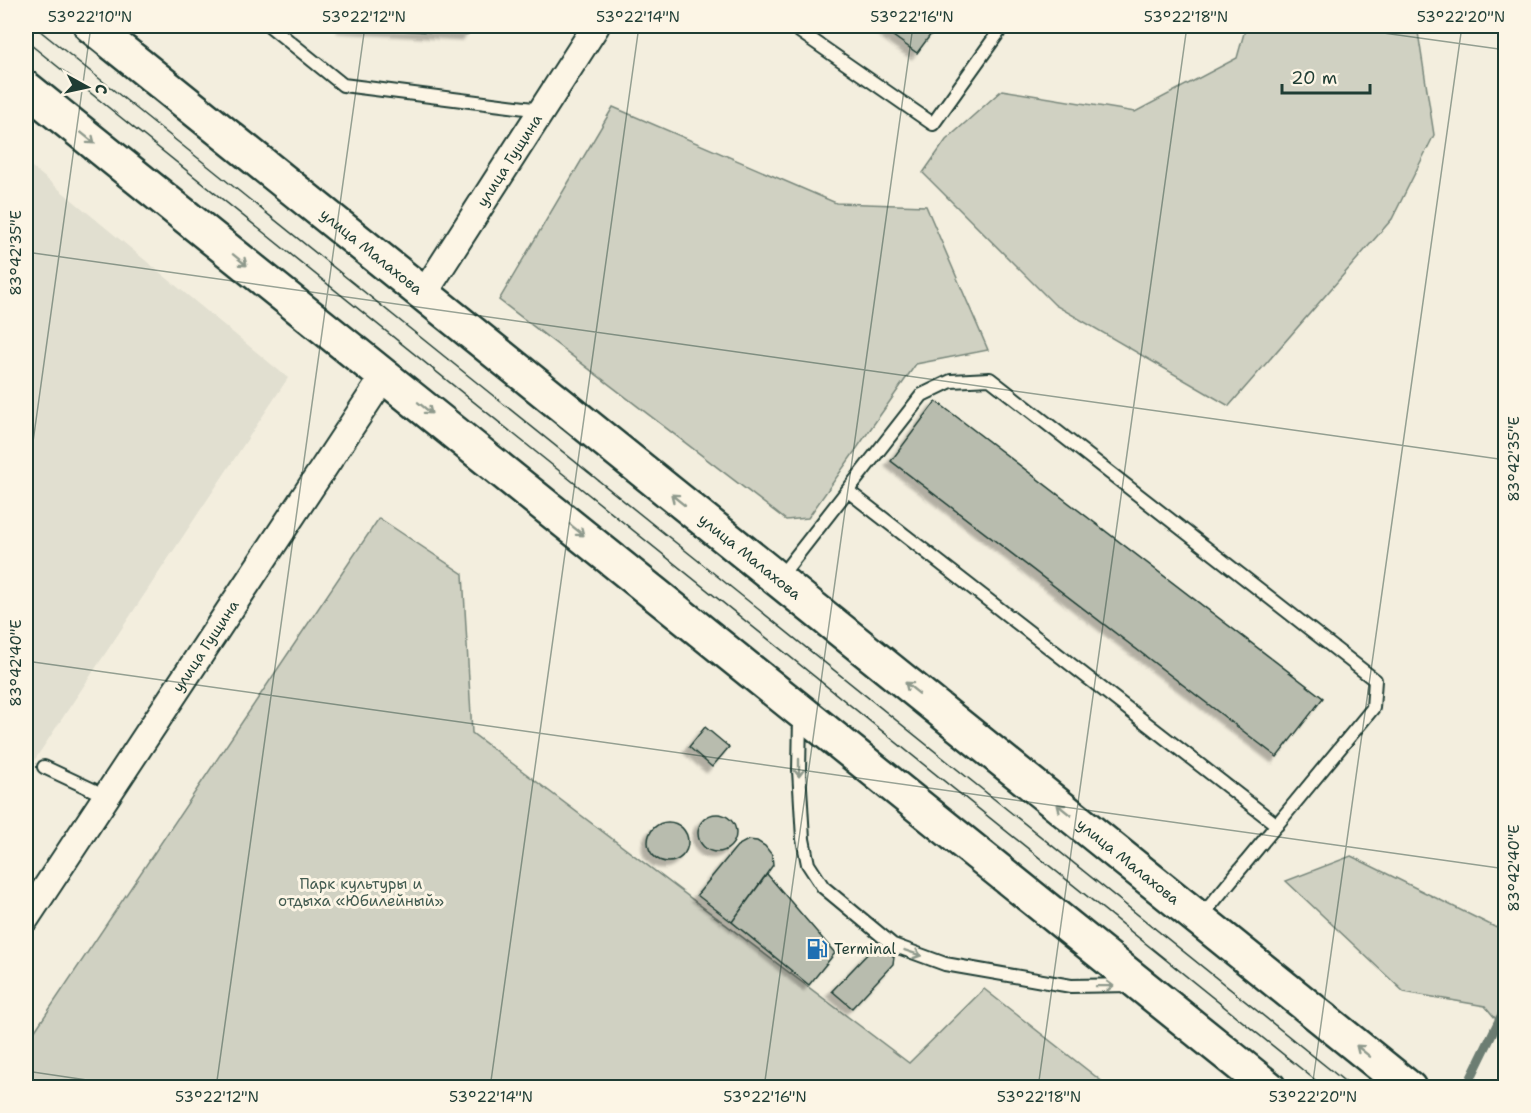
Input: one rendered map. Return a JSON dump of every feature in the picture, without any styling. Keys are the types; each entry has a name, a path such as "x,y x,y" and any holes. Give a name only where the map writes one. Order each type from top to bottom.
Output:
{"main road":[{"name":"улица Малахова","path":"91,26 1409,1088"},
{"path":"26,88 1269,1088"}],"street":[{"name":"улица Гущина","path":"423,295 596,26"},
{"name":"улица Гущина","path":"26,918 385,375"}],"lane":[{"path":"270,26 343,85 541,110"},
{"path":"792,26 933,123 1003,26"},
{"path":"778,580 922,395 951,381 990,379 1376,680 1373,708 1199,919"},
{"path":"848,491 1277,825"},
{"path":"800,710 799,770 803,839 808,864 823,887 892,945 945,964 1071,986 1142,985"},
{"path":"44,767 106,796"}],"shaded area":[{"path":"26,162 288,378 26,773"}],"green space":[{"path":"1246,26 1417,26 1434,135 1392,219 1229,406 1055,305 923,173 946,140 1002,90 1135,112 1237,58"},
{"path":"613,107 836,203 926,206 988,350 916,364 808,518 786,520 499,300"},
{"name":"Парк культуры и отдыха «Юбилейный»","path":"379,518 463,574 472,733 909,1063 984,989 1109,1087 26,1087 26,1044"},
{"path":"1351,856 1505,932 1505,1030 1485,1006 1404,992 1286,881"}],"building":[{"path":"342,26 473,26 468,34"},
{"path":"879,26 937,26 917,53"},
{"path":"936,401 1323,698 1277,757 891,461"},
{"path":"705,727 729,747 712,767 689,747"},
{"path":"717,814 730,820 736,833 730,846 717,852 704,846 698,833 704,820"},
{"path":"668,822 682,828 688,842 682,856 668,862 654,856 648,842 654,828"},
{"path":"748,840 757,841 765,846 772,855 773,865 732,922 697,895 737,846"},
{"path":"767,874 835,953 809,985 732,922"},
{"path":"875,946 882,946 894,957 893,964 852,1008 832,991"}],"waterway":[{"path":"1466,1088 1506,1006"}],"tram line":[{"path":"34,26 1353,1088"},
{"path":"26,41 1325,1088"}],"place":[{"name":"Terminal","path":"817,949"}]}
